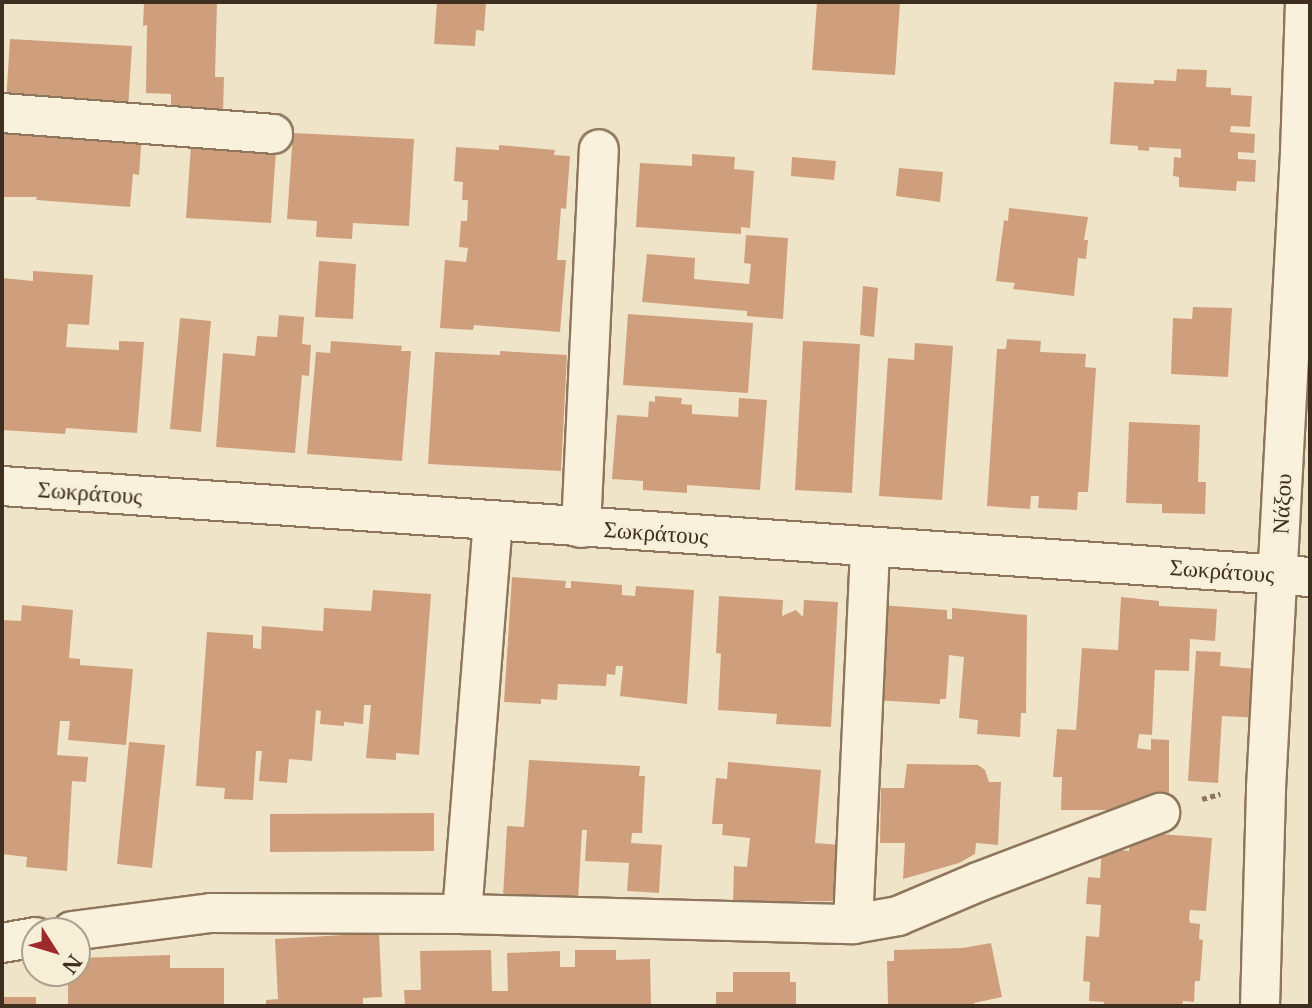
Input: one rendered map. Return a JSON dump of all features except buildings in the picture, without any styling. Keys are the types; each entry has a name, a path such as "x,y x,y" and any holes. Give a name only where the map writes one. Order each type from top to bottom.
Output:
{"street":[{"name":"Νάξου","path":"1260,1006 1266,788 1294,576 1305,2"},
{"path":"2,113 273,134"},
{"path":"581,528 599,149"},
{"name":"Σωκράτους","path":"2,486 1294,576"},
{"path":"462,914 493,522"},
{"path":"853,925 870,548"},
{"path":"91,929 211,913 462,914 853,925 898,916 978,882 1160,813"},
{"path":"2,943 21,940"}],"path":[{"path":"1160,813 1227,792 1266,788"}]}
